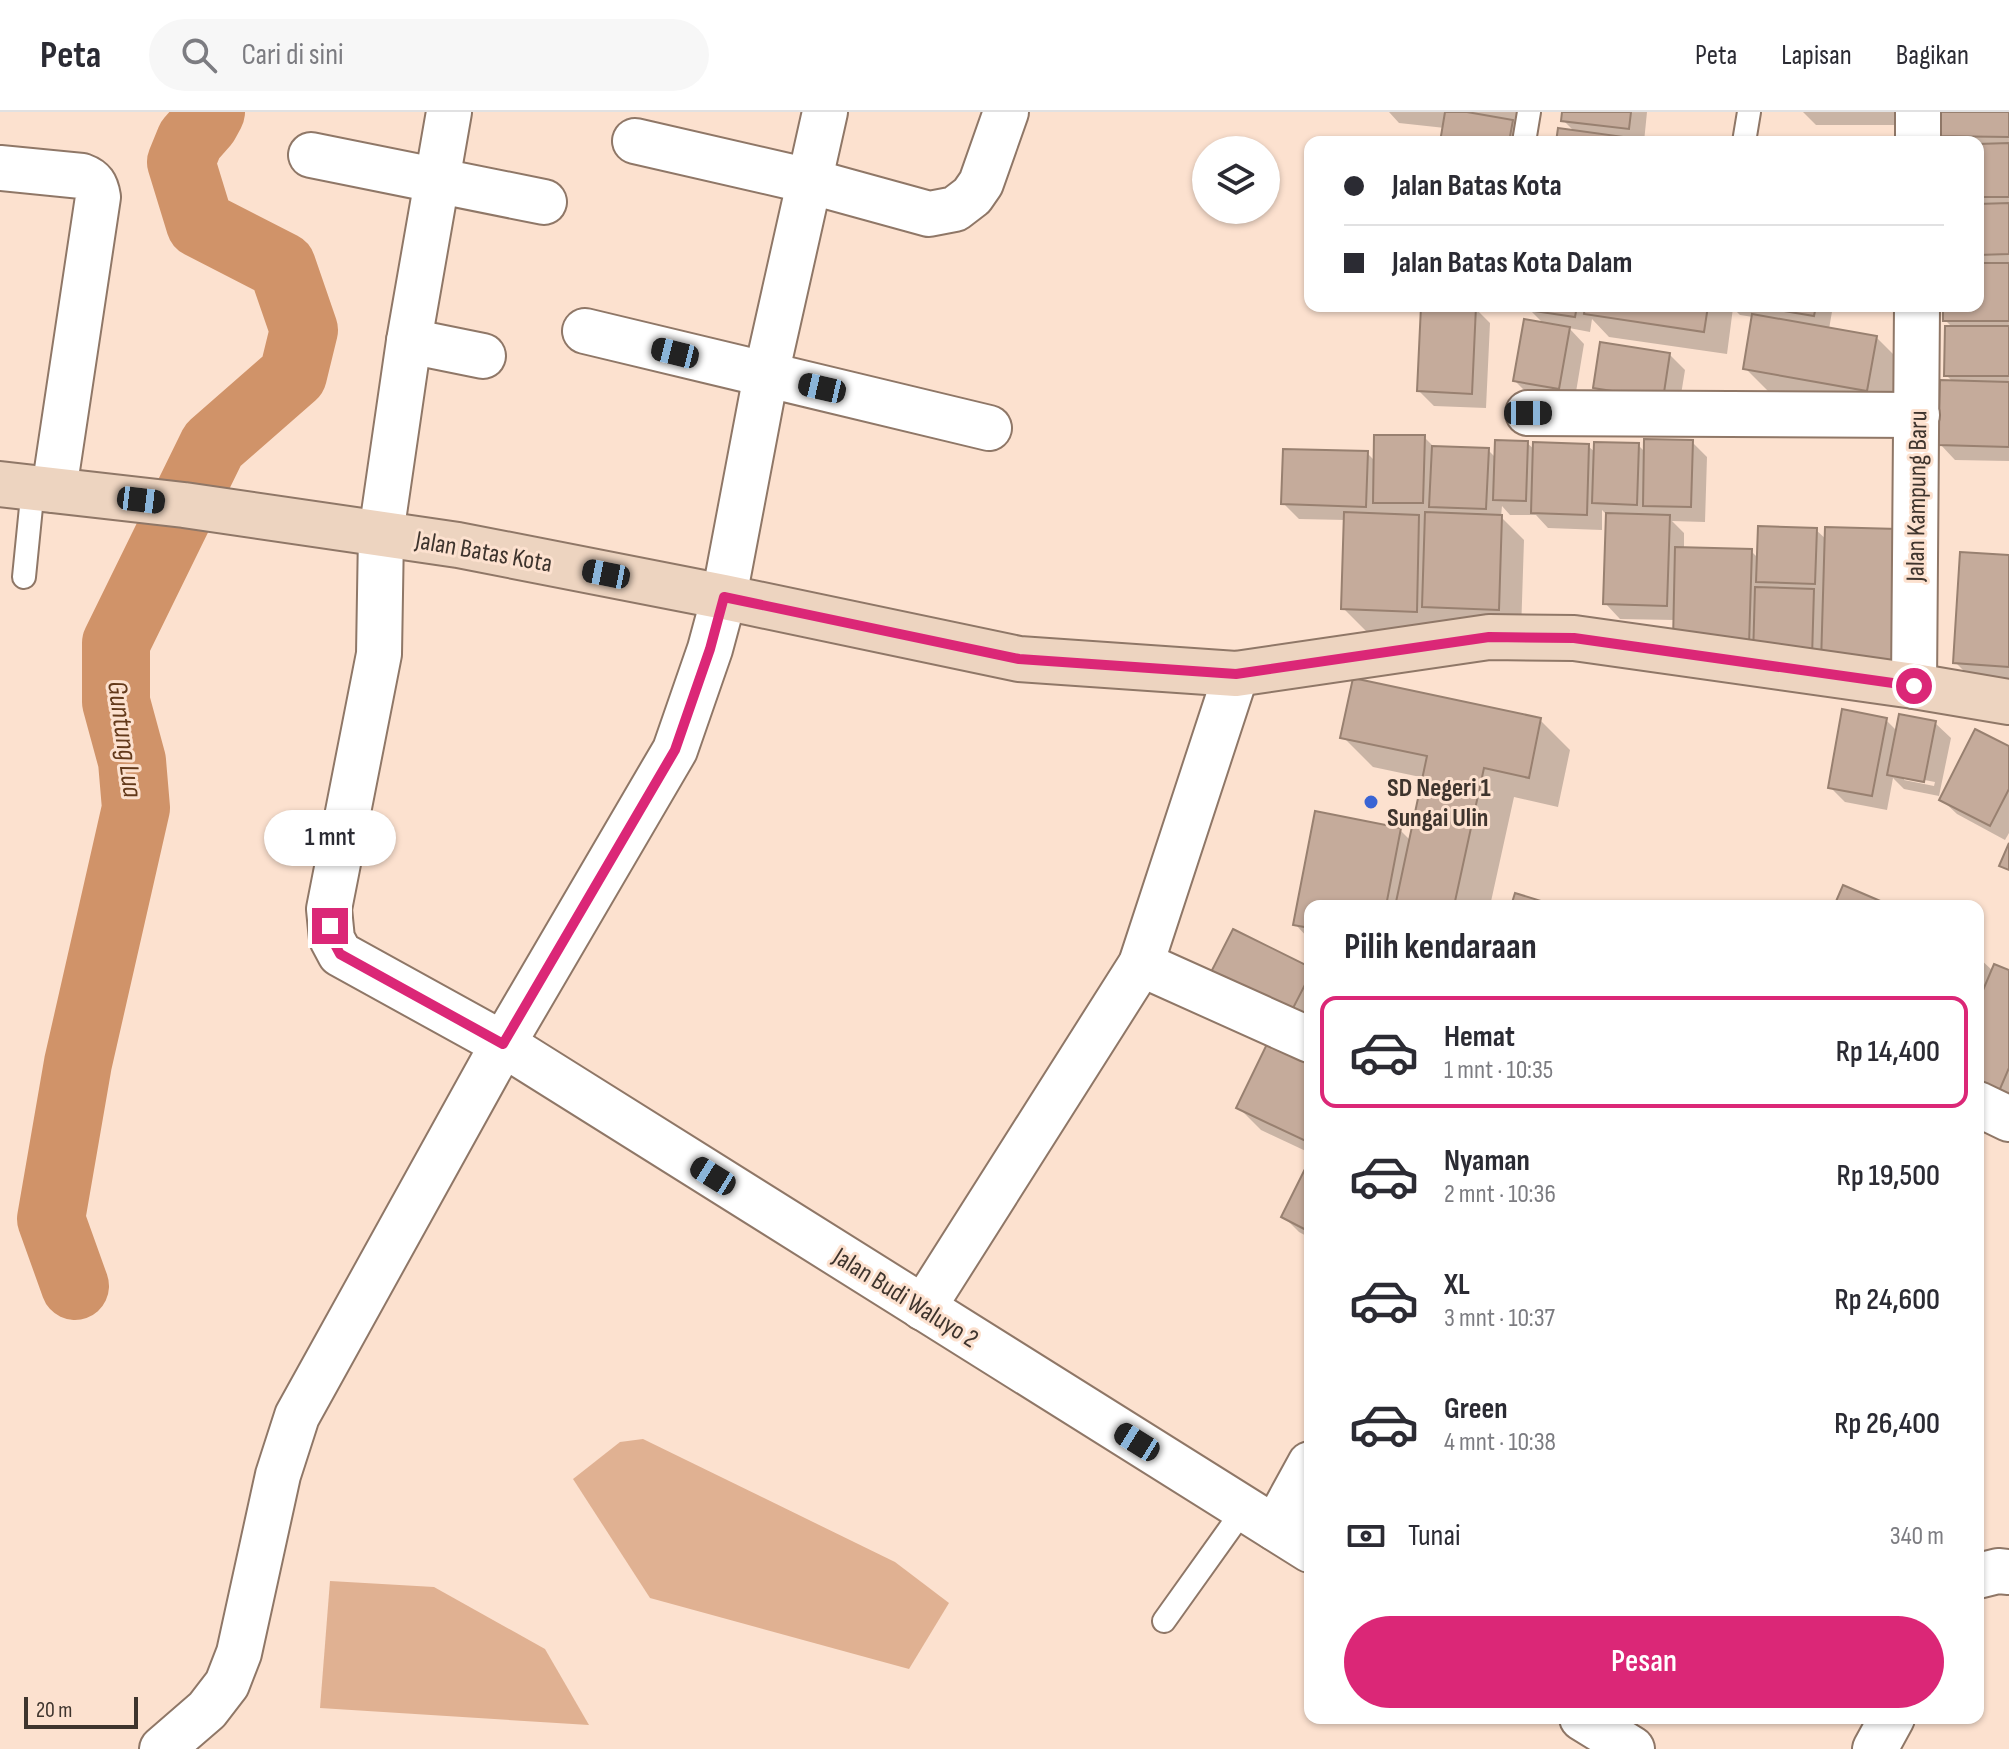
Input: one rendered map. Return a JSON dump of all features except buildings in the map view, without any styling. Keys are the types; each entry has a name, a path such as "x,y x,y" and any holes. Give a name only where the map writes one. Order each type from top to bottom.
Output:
{"street":[{"name":"Jalan Budi Waluyo 2","path":"449,112 409,341 381,534 379,654 329,909 332,939 340,954 503,1044 1276,1529"},
{"path":"162,1749 207,1710 227,1684 239,1653 278,1475 297,1416 503,1044 675,750 710,649 724,597 766,375 825,112"},
{"path":"635,141 809,181 929,214 955,209 972,196 981,183 1006,112"},
{"path":"1918,112 1918,136"},
{"path":"311,155 544,202"},
{"path":"0,168 82,176 91,180 98,197 29,487"},
{"name":"Jalan Kampung Baru","path":"1914,686 1917,312"},
{"path":"585,331 989,428"},
{"path":"409,341 483,356"},
{"path":"1528,413 1917,415"},
{"name":"Jalan Batas Kota","path":"29,487 458,545 1019,659 1236,674 1489,637 1574,638 2009,702"},
{"path":"923,1308 1141,964 1236,674"},
{"path":"1141,964 1304,1037"},
{"path":"1984,1107 2009,1119"},
{"path":"1276,1529 1304,1475"},
{"path":"1984,1574 2009,1572"},
{"path":"1592,1724 1632,1749"},
{"path":"1875,1749 1889,1724"}],"lane":[{"path":"1525,136 1529,112"},
{"path":"1745,136 1749,112"},
{"path":"24,577 29,487"},
{"path":"1164,1621 1276,1529"}],"shaded area":[{"path":"643,1439 895,1562 949,1603 909,1669 650,1598 573,1479 620,1442"},
{"path":"330,1581 434,1587 545,1649 589,1725 320,1708"}],"waterway":[{"name":"Guntung Lua","path":"75,1286 51,1219 78,1063 136,808 132,761 116,702 116,643 213,445 293,375 304,330 282,266 200,224 181,162 190,140 211,112"}],"place":[{"name":"SD Negeri 1 Sungai Ulin","path":"1371,802"}],"route":[{"path":"330,926 332,939 340,954 503,1044 675,750 710,649 724,597 1019,659 1236,674 1489,637 1574,638 1914,686"}]}
